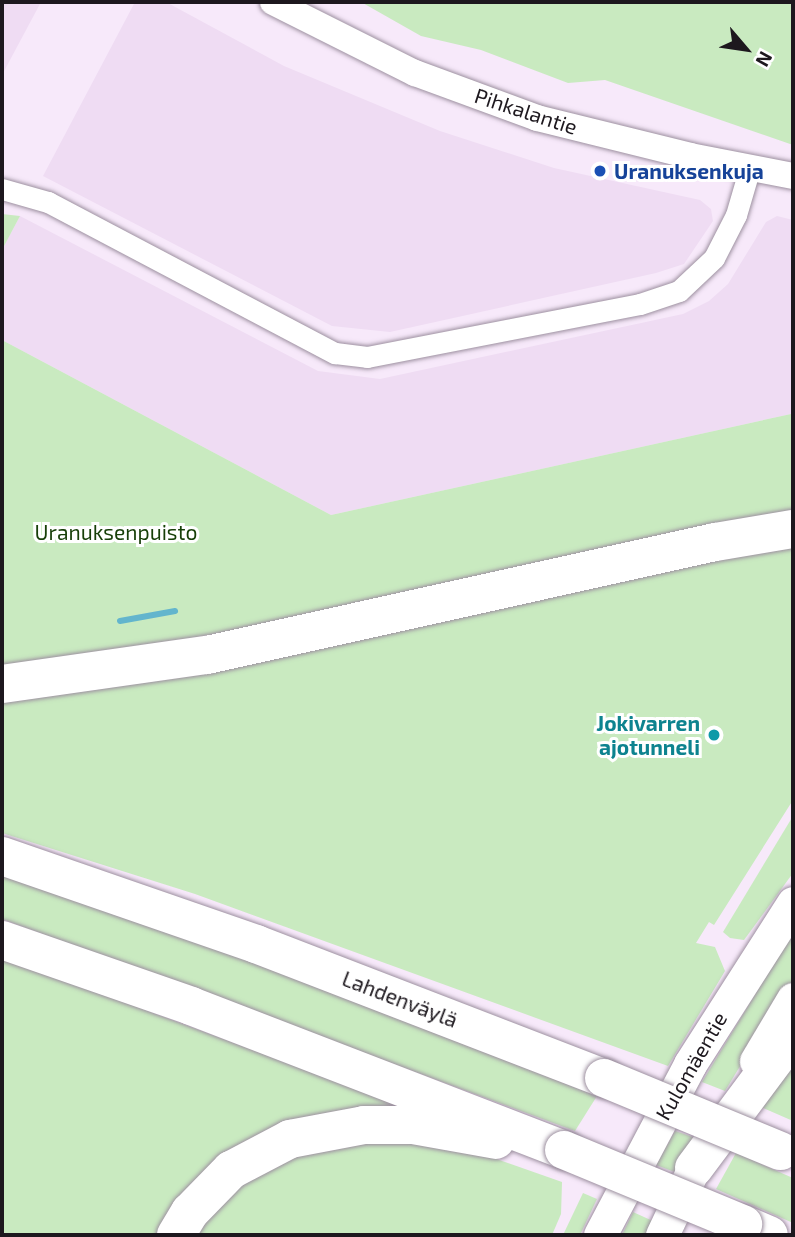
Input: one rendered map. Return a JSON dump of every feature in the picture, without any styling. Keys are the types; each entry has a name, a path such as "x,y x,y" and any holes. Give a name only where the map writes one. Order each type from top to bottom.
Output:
{"highway":[{"path":"2,684 207,654 715,542 793,529"},
{"name":"Lahdenväylä","path":"2,856 256,944 604,1078 789,1154"},
{"path":"2,940 203,1011 565,1150 756,1229"},
{"path":"694,1168 793,1035"},
{"path":"176,1235 190,1212 231,1170 290,1139 328,1128 413,1125 565,1150"}],"main road":[{"name":"Kulomäentie","path":"600,1235 690,1064 793,903"},
{"path":"662,1235 694,1168 793,999"}],"street":[{"name":"Pihkalantie","path":"273,2 415,73 537,118 793,176"},
{"path":"2,189 48,202 335,353 367,357 640,304 678,291 714,258 736,215 750,167"}],"shaded area":[{"path":"2,2 41,2 2,75"},
{"path":"135,2 166,2 284,66 440,131 554,168 700,200 711,209 713,221 684,264 656,273 390,332 332,326 43,176"},
{"path":"20,216 318,371 380,379 683,314 709,301 728,284 766,222 777,216 793,220 793,410 791,414 331,515 2,340 2,250"}],"green space":[{"path":"361,2 793,2 793,145 605,80 568,83 481,50 421,36"},
{"path":"2,214 20,216 2,250"},
{"name":"Uranuksenpuisto","path":"2,340 331,515 791,414 793,410 793,520 432,594 2,673"},
{"path":"793,540 793,800 714,925 709,922 696,943 715,947 725,971 668,1066 195,894 2,833 2,695"},
{"path":"793,816 793,873 744,940 730,938 723,932"},
{"path":"2,872 151,923 597,1096 575,1131 2,919"},
{"path":"793,932 793,979 725,1091 702,1082"},
{"path":"2,959 408,1108 317,1120 167,1235 2,1235"},
{"path":"793,1062 793,1121 761,1107"},
{"path":"675,1131 699,1139 680,1174 656,1165"},
{"path":"334,1137 468,1149 562,1182 561,1214 552,1235 194,1235 229,1191"},
{"path":"736,1153 793,1178 793,1223 716,1189"},
{"path":"583,1193 597,1199 580,1235 563,1235"},
{"path":"633,1212 655,1222 649,1235 622,1235"}],"waterway":[{"path":"120,621 175,611"}],"place":[{"name":"Uranuksenkuja","path":"600,171"},
{"name":"Jokivarren ajotunneli","path":"714,735"}]}
